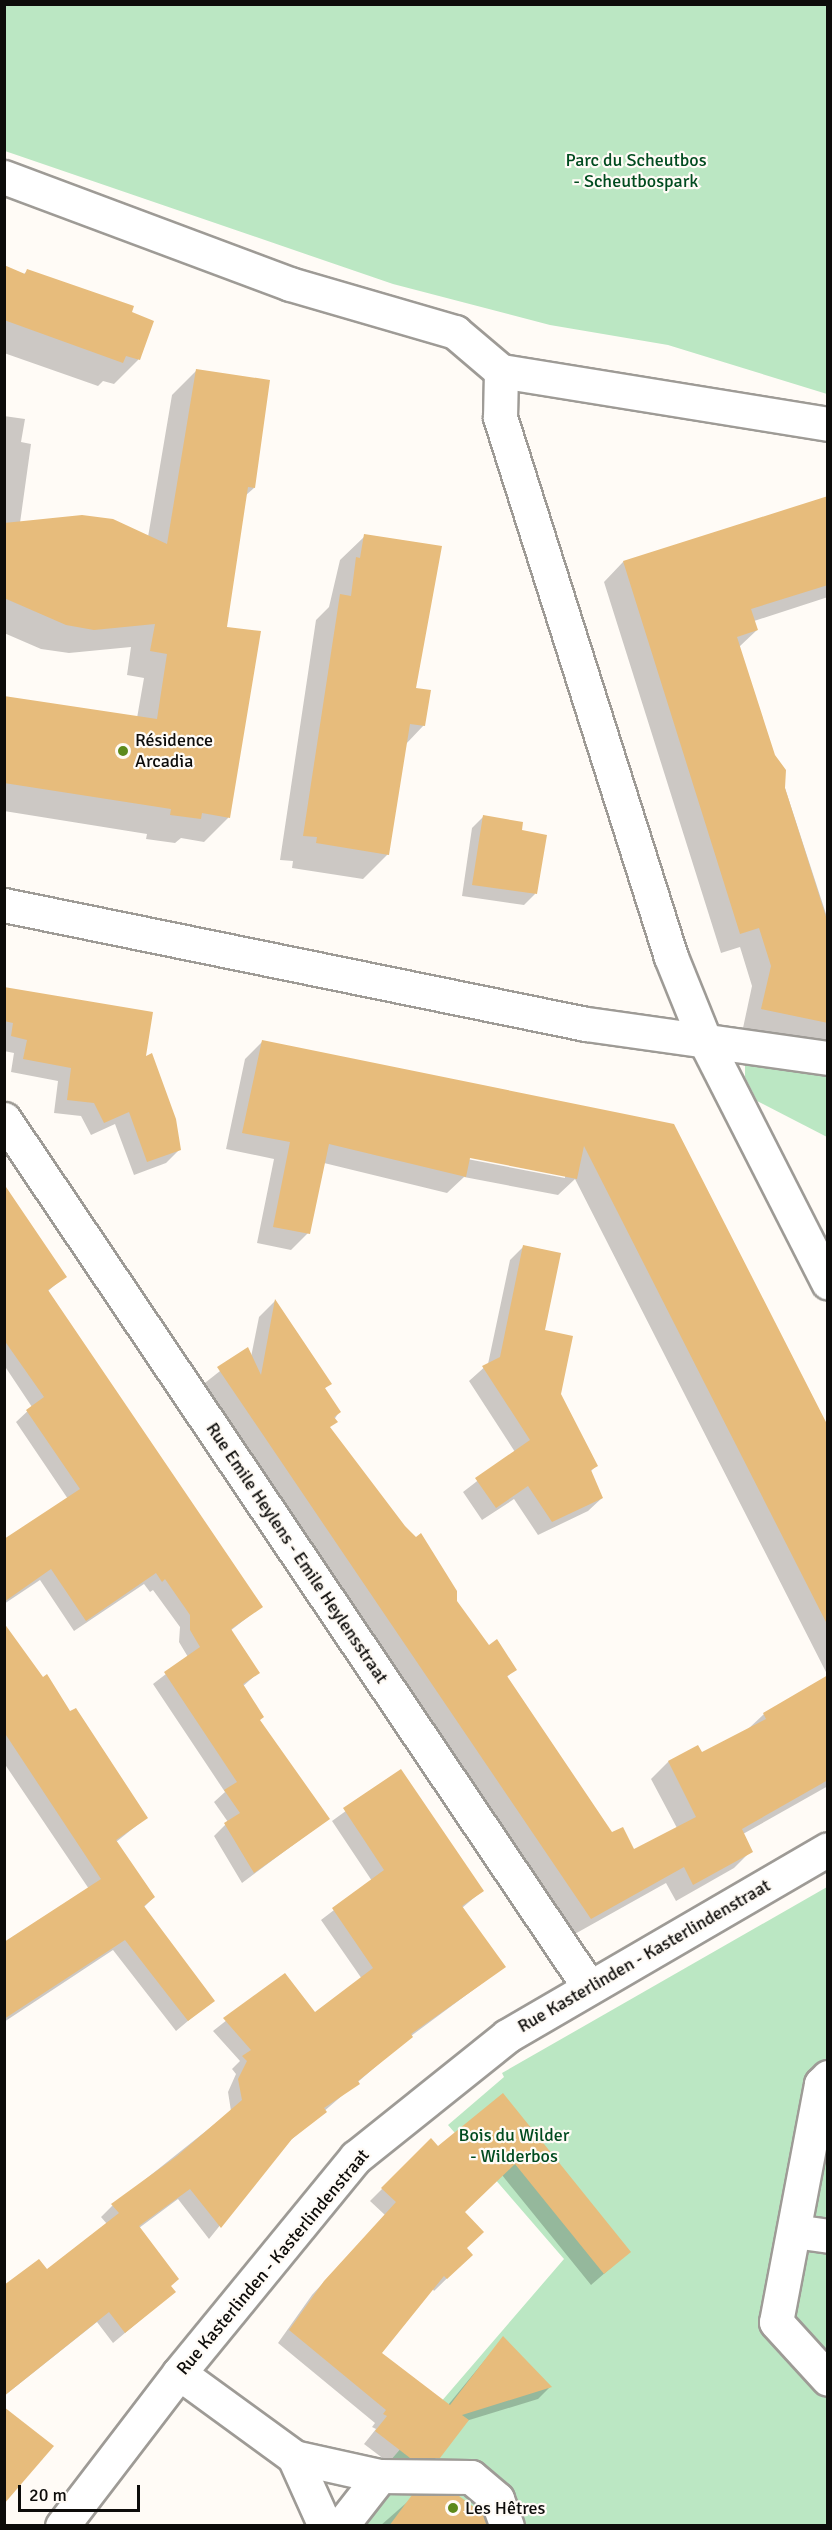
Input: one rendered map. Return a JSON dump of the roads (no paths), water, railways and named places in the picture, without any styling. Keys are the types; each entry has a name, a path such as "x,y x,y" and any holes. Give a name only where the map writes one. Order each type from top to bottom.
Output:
{"street":[{"path":"4,177 290,284 455,332 501,371 828,424"},
{"path":"501,371 501,417 671,957 705,1041 828,1282"},
{"path":"4,905 586,1024 828,1058"},
{"name":"Rue Emile Heylens - Emile Heylensstraat","path":"4,1119 589,1987"},
{"name":"Rue Kasterlinden - Kasterlindenstraat","path":"62,2526 179,2373 356,2157 507,2036 828,1849"},
{"path":"828,2077 821,2084 776,2322 828,2379"},
{"path":"794,2231 828,2236"},
{"path":"179,2373 294,2457 380,2476 471,2477 497,2499 507,2526"},
{"path":"294,2457 325,2526"},
{"path":"341,2526 380,2476"}],"place":[{"name":"Résidence Arcadia","path":"123,751"},
{"name":"Les Hêtres","path":"453,2508"}],"park label":[{"name":"Parc du Scheutbos - Scheutbospark","path":"636,171"},
{"name":"Bois du Wilder - Wilderbos","path":"514,2146"}]}
